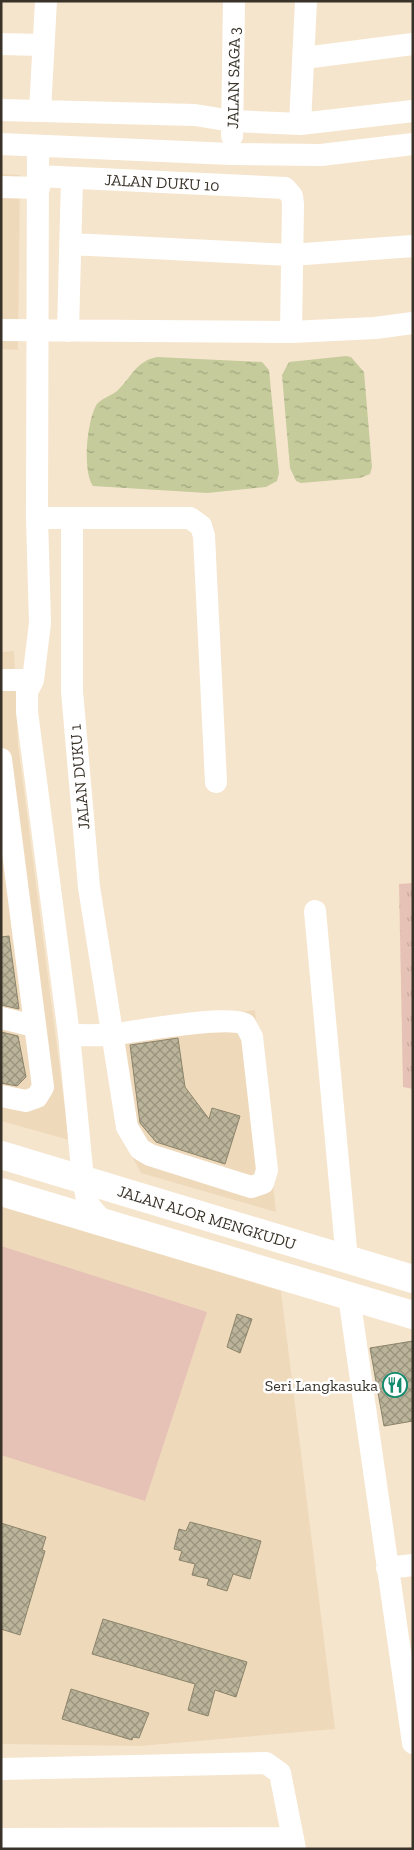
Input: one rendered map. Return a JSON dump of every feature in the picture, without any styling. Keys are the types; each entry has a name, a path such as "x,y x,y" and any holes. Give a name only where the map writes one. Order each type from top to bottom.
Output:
{"main road":[{"name":"JALAN ALOR MENGKUDU","path":"1,1155 413,1279"},
{"path":"1,1192 413,1315"}],"street":[{"path":"40,111 46,1"},
{"name":"JALAN SAGA 3","path":"231,154 234,1"},
{"path":"306,1 304,58 310,123 321,155"},
{"path":"1,44 43,45"},
{"path":"304,58 413,44"},
{"path":"1,110 195,115 232,121 310,123 413,111"},
{"path":"1,144 231,154 321,155 413,144"},
{"path":"38,146 37,518 40,623 33,680 27,692 27,712 69,1034 83,1179 88,1204 104,1223"},
{"path":"68,332 72,178"},
{"name":"JALAN DUKU 10","path":"1,187 72,178 285,188 292,196 293,204 292,255"},
{"path":"71,244 292,255 413,246"},
{"path":"291,332 292,255"},
{"path":"1,330 38,332 291,332 375,328 413,323"},
{"path":"37,518 190,518 201,526 204,536 216,782"},
{"name":"JALAN DUKU 1","path":"72,518 72,691 78,772 89,887 112,1035 127,1127 140,1149 150,1155 251,1187 263,1183 267,1170 252,1037 245,1024 239,1021 206,1023 112,1035"},
{"path":"1,680 33,680"},
{"path":"1,758 6,834 42,1086 37,1097 26,1101 1,1096"},
{"path":"6,834 42,831"},
{"path":"314,911 347,1260"},
{"path":"1,1018 34,1026"},
{"path":"69,1034 112,1035"},
{"path":"349,1296 413,1743"},
{"path":"387,1568 413,1565"},
{"path":"1,1769 266,1763 280,1773 294,1843 1,1839"}],"shaded area":[{"path":"1,174 20,175 18,350 1,349"},
{"path":"14,651 18,744 69,1140 1,1121 1,652"},
{"path":"255,1010 276,1212 141,1173 117,1129 102,1030"},
{"path":"1,1205 281,1291 335,1729 140,1746 1,1744"}],"green space":[{"path":"413,883 413,1089 403,1087 399,884"},
{"path":"1,1246 207,1312 145,1501 1,1455"}],"water":[{"path":"157,357 262,362 269,370 279,473 277,481 266,487 207,493 93,486 88,469 87,445 88,433 97,404 117,391 144,362"},
{"path":"351,357 364,372 372,467 370,474 360,478 301,483 296,481 290,468 282,375 289,362"}],"building":[{"path":"9,936 19,1009 1,1005 1,937"},
{"path":"1,1032 18,1036 26,1077 17,1086 1,1083"},
{"path":"178,1038 185,1087 209,1119 212,1108 240,1116 225,1164 156,1142 140,1123 130,1045"},
{"path":"237,1314 252,1319 240,1353 227,1347"},
{"name":"Seri Langkasuka","path":"413,1341 413,1421 384,1426 370,1348"},
{"path":"190,1522 261,1541 250,1579 233,1574 227,1591 207,1585 209,1579 192,1575 195,1564 179,1560 182,1551 174,1549 179,1529 186,1531"},
{"path":"1,1523 46,1537 42,1550 45,1551 20,1635 1,1629"},
{"path":"103,1619 247,1662 236,1697 215,1690 208,1716 188,1710 195,1684 92,1654"},
{"path":"71,1689 149,1713 139,1738 133,1737 132,1740 62,1719"}],"place":[{"name":"Seri Langkasuka","path":"395,1385"}]}
